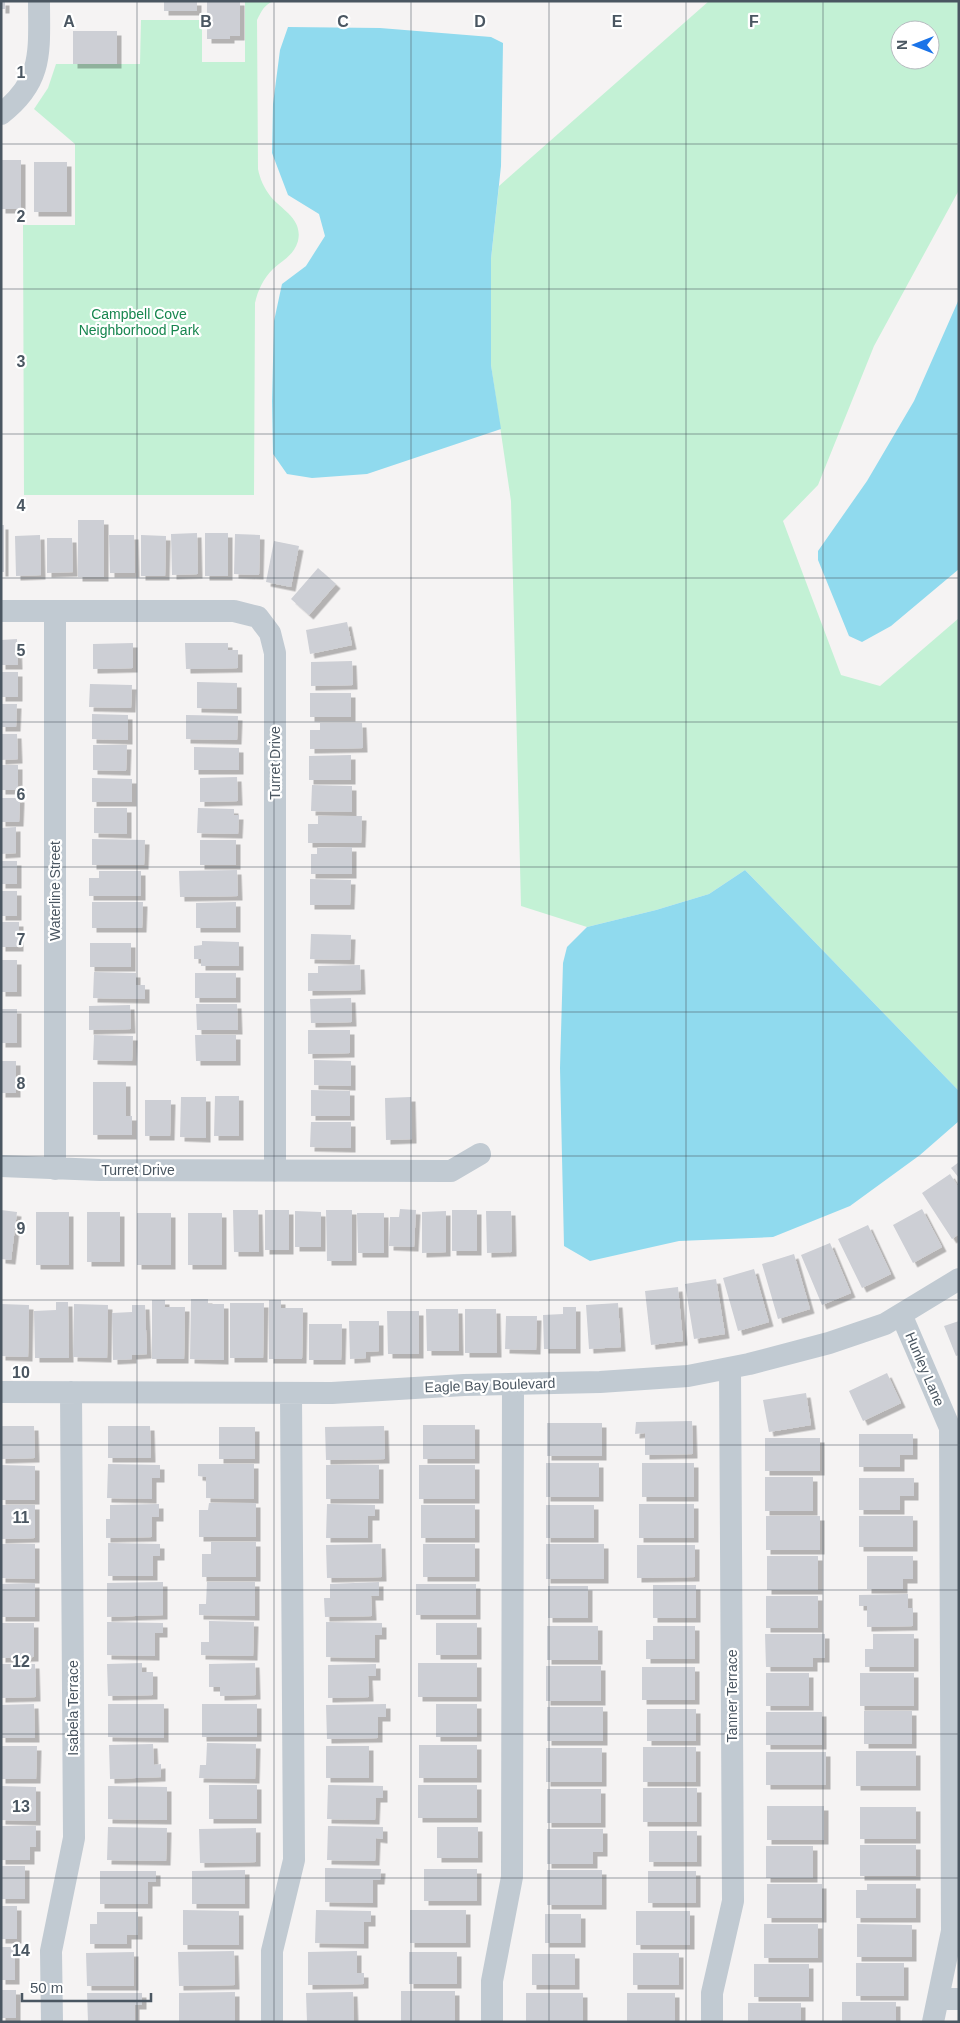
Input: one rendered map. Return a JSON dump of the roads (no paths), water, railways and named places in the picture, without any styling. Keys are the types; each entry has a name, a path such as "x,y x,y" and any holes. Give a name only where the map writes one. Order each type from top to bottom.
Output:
{"street":[{"path":"1,114 18,101 32,80 39,54 39,1"},
{"name":"Turret Drive","path":"1,611 234,611 258,617 270,633 275,653 274,1170"},
{"name":"Waterline Street","path":"54,612 55,1169"},
{"name":"Turret Drive","path":"1,1166 55,1169 451,1171 480,1154"},
{"name":"Eagle Bay Boulevard","path":"1,1392 291,1394 600,1382 688,1376 829,1344 885,1324 959,1279"},
{"name":"Hunley Lane","path":"901,1314 950,1428 954,1453 952,1931 948,1999 933,2022"},
{"name":"Tanner Terrace","path":"712,2022 712,1993 733,1901 730,1368"},
{"path":"492,2022 492,1980 512,1877 513,1384"},
{"name":"Isabela Terrace","path":"52,2022 51,1951 74,1838 71,1392"},
{"path":"272,2022 272,1950 294,1860 291,1394"}],"water":[{"path":"288,27 380,28 491,37 503,43 501,166 491,259 491,365 501,429 367,474 312,478 287,474 273,454 274,321 282,284 306,266 325,236 319,214 288,195 272,153 273,104 280,50"},
{"path":"959,299 959,569 891,626 862,642 849,636 818,560 818,551 867,481 914,401"},
{"path":"745,870 959,1091 959,1121 920,1155 850,1206 773,1237 679,1241 590,1261 564,1246 560,1068 563,963 567,947 587,927 656,910 709,894"}],"park label":[{"name":"Campbell Cove Neighborhood Park","path":"139,322"}]}
